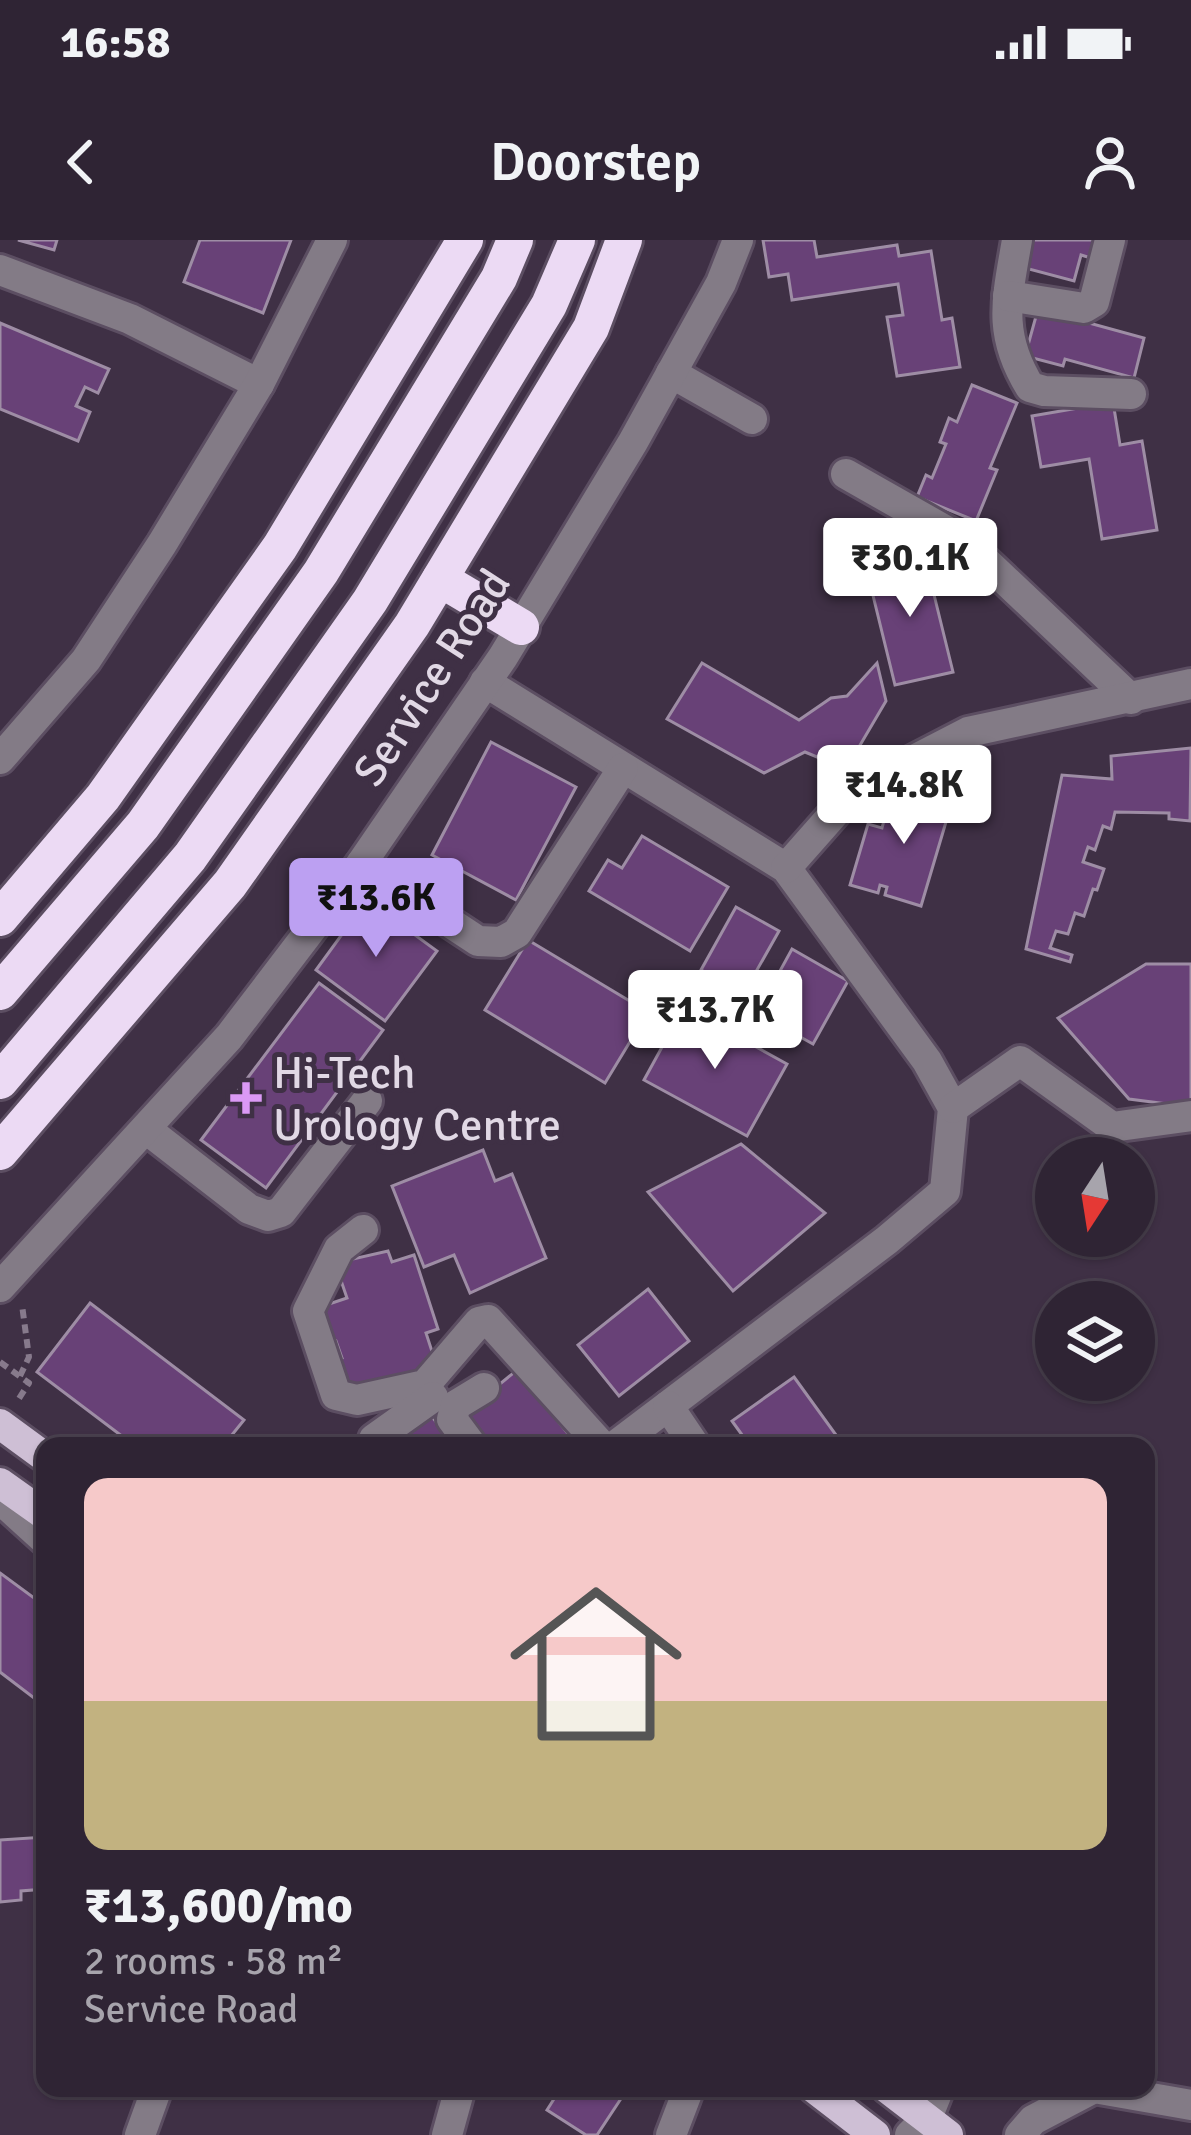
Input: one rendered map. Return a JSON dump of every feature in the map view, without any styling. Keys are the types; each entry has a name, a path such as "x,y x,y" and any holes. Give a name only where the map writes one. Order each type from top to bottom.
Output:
{"highway":[{"path":"0,918 103,797 280,547 464,240"},
{"path":"0,992 143,825 321,572 499,278 515,240"},
{"path":"0,1081 190,857 370,601 549,305 577,240"},
{"path":"0,1152 230,884 412,625 591,328 624,240"},
{"path":"440,579 521,627"}],"main road":[{"path":"0,1424 36,1450"},
{"path":"8,1489 36,1509"},
{"path":"825,2097 874,2135"},
{"path":"896,2097 929,2130"}],"street":[{"path":"0,759 86,660 162,544 259,384 332,240"},
{"name":"Service Road","path":"9,1279 229,1037 361,864 521,627 671,373 721,283 738,240"},
{"path":"1017,240 1005,316 1012,358 1030,387 1131,394"},
{"path":"1008,296 1084,308 1094,302 1110,240"},
{"path":"0,270 130,320 259,384"},
{"path":"671,373 752,419"},
{"path":"846,474 964,542 1131,699"},
{"path":"485,682 786,868 927,1061 953,1108 944,1191 887,1240 627,1437"},
{"path":"786,868 854,791 968,733 1176,687 1191,711"},
{"path":"361,864 478,941 500,942 517,933 623,768"},
{"path":"953,1108 1020,1061 1112,1126 1191,1117"},
{"path":"146,1129 249,1209 268,1216 281,1212 367,1101"},
{"path":"363,1231 339,1249 308,1311 336,1395 449,1419"},
{"path":"449,1419 444,1368 479,1322 488,1320 594,1437"},
{"path":"382,1437 449,1419 456,1406 484,1388"},
{"path":"668,1406 686,1437"},
{"path":"8,1489 11,1509 36,1532"},
{"path":"140,2135 154,2097"},
{"path":"447,2135 458,2097"},
{"path":"671,2135 686,2097"},
{"path":"929,2130 937,2097"},
{"path":"1020,2135 1034,2120 1077,2097"},
{"path":"1145,2097 1191,2105"}],"path":[{"path":"0,1362 20,1376 28,1364 9,1279"}],"building":[{"path":"18,240 57,240 54,250"},
{"path":"200,240 291,240 263,313 184,282"},
{"path":"763,240 814,240 817,257 897,245 899,256 931,251 942,320 952,318 960,367 897,376 887,317 903,315 898,284 792,300 788,274 769,277"},
{"path":"1032,240 1095,240 1091,258 1081,255 1074,281 1025,268"},
{"path":"1038,309 1144,338 1134,378 1065,359 1063,366 1025,356"},
{"path":"0,323 109,369 98,393 85,387 76,406 90,412 78,441 0,409"},
{"path":"972,385 1017,403 990,468 997,470 976,521 917,497 926,475 932,478 946,444 940,442 949,418 957,422"},
{"path":"1113,402 1120,445 1142,441 1157,530 1102,539 1089,459 1041,467 1032,416"},
{"path":"924,554 953,672 895,685 866,567"},
{"path":"702,663 799,720 831,698 847,696 877,663 886,701 846,769 805,752 764,773 667,719"},
{"path":"491,742 576,787 516,900 432,855"},
{"path":"1191,748 1190,821 1169,819 1169,813 1115,812 1111,829 1103,826 1095,850 1088,847 1083,862 1104,869 1097,890 1093,889 1084,916 1075,913 1068,934 1056,931 1050,948 1072,955 1070,962 1026,949 1062,775 1112,779 1111,756"},
{"path":"927,787 954,795 921,906 885,895 887,887 880,885 878,893 850,885 868,824 882,828 887,810 896,813 902,794 915,798 917,791 925,794"},
{"path":"642,836 728,887 690,951 589,891 608,860 622,868"},
{"path":"367,900 437,951 385,1021 316,970"},
{"path":"736,907 779,931 744,993 701,970"},
{"path":"528,940 648,1012 605,1083 485,1010"},
{"path":"792,949 848,981 813,1044 757,1013"},
{"path":"1146,964 1191,964 1191,1107 1129,1099 1058,1018"},
{"path":"319,983 383,1030 266,1188 201,1140"},
{"path":"684,1007 787,1064 747,1136 644,1080"},
{"path":"741,1144 825,1213 733,1291 648,1192"},
{"path":"483,1150 495,1181 512,1174 546,1258 470,1293 454,1255 424,1267 392,1186"},
{"path":"388,1251 392,1262 414,1255 438,1329 426,1333 438,1370 397,1384 394,1376 344,1392 336,1341 326,1345 314,1309 347,1298 335,1263"},
{"path":"648,1289 689,1341 619,1396 578,1345"},
{"path":"90,1303 244,1420 230,1437 123,1437 37,1372"},
{"path":"517,1370 571,1437 486,1437 463,1414"},
{"path":"794,1377 837,1437 744,1437 732,1421"},
{"path":"426,1409 448,1437 387,1437"},
{"path":"0,1573 36,1599 36,1695 0,1672"},
{"path":"36,1838 36,1890 21,1891 21,1900 0,1902 0,1840"},
{"path":"555,2097 622,2097 597,2135 586,2135 547,2110"}],"place":[{"name":"Hi-Tech Urology Centre","path":"246,1098"}]}
